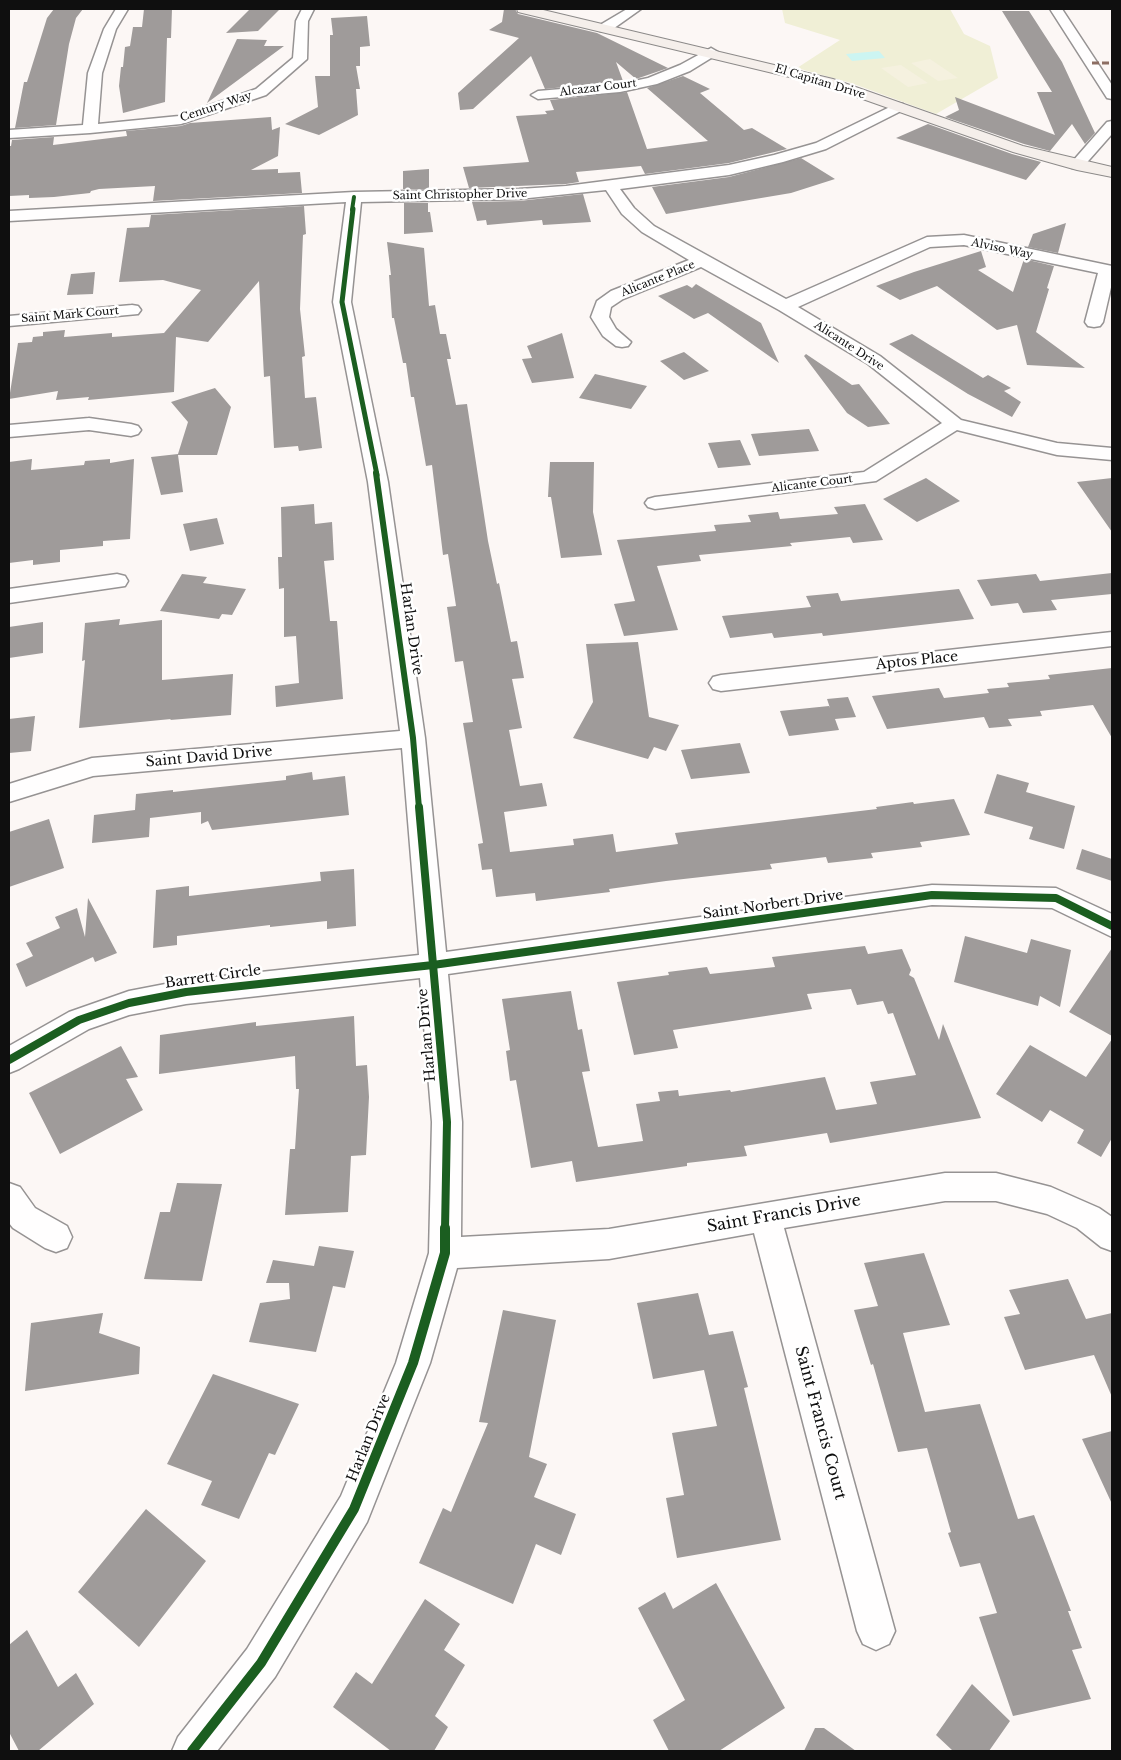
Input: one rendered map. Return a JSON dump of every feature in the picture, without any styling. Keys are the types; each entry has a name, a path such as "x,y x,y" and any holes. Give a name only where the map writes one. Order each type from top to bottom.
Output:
{"street":[{"path":"90,129 95,73 110,29 122,9"},
{"name":"Century Way","path":"9,134 90,129 181,120 261,92 300,59 302,21 308,9"},
{"name":"El Capitan Drive","path":"523,9 711,52 828,82 1018,149 1077,165 1112,172"},
{"path":"605,28 634,9"},
{"path":"1056,9 1112,94"},
{"name":"Alcazar Court","path":"538,95 611,89 652,81 685,68 711,52"},
{"path":"261,92 275,98"},
{"name":"Saint Christopher Drive","path":"9,216 354,197 519,194 610,185 729,170 778,159 821,146 898,107"},
{"path":"1077,165 1112,125"},
{"name":"Alicante Drive","path":"610,185 628,212 648,229 785,306 874,360 954,424 1057,449 1112,454"},
{"name":"Harlan Drive","path":"192,1751 262,1663 354,1508 413,1363 445,1254 447,1122 413,738 378,482 342,302 354,197"},
{"name":"Alviso Way","path":"785,306 927,242 964,240 1109,270"},
{"name":"Alicante Place","path":"622,342 609,332 600,317 603,305 617,295 702,261"},
{"path":"1094,322 1109,270"},
{"name":"Saint Mark Court","path":"9,321 132,310"},
{"path":"9,431 89,424 130,430"},
{"name":"Alicante Court","path":"655,503 869,477 954,424"},
{"path":"9,596 116,581"},
{"name":"Aptos Place","path":"721,683 1112,639"},
{"name":"Saint David Drive","path":"9,793 92,767 413,738"},
{"name":"Saint Norbert Drive","path":"433,965 932,895 1056,898 1112,926"},
{"name":"Barrett Circle","path":"9,1060 78,1020 129,1003 195,991 433,965"},
{"name":"Saint Francis Drive","path":"445,1254 609,1244 765,1216 945,1187 996,1187 1051,1201 1088,1218 1112,1236"},
{"path":"9,1197 24,1218 56,1237"},
{"name":"Saint Francis Court","path":"765,1216 876,1631"}],"green space":[{"path":"782,9 950,9 964,34 990,46 998,78 936,114 851,83 797,68 840,40 785,23"}],"shaded area":[{"path":"930,59 958,78 938,81 911,63"},
{"path":"901,65 928,83 908,87 881,68"}],"water":[{"path":"879,51 885,58 852,61 846,54"}],"building":[{"path":"54,9 83,9 76,18 69,44 56,125 15,128 24,82 27,82 47,18"},
{"path":"144,9 172,9 171,38 167,38 165,102 123,113 119,86 125,47 130,46 133,27 142,27"},
{"path":"250,9 280,9 258,31 226,33"},
{"path":"504,9 515,9 518,14 597,33 668,68 636,79 616,62 623,81 545,89 531,56 473,109 460,110 458,93 519,38 489,30 502,22"},
{"path":"1002,11 1029,11 1062,62 1095,133 1085,144 1072,124 1050,151 945,117 959,110 955,97 1055,135 1037,92 1052,92"},
{"path":"367,16 370,46 360,47 360,66 356,66 360,89 356,89 358,115 319,135 285,124 318,107 315,76 330,76 330,35 333,35 331,18"},
{"path":"237,39 267,40 264,46 284,46 207,103"},
{"path":"683,76 710,89 700,93 744,130 752,128 787,149 729,163 645,174 641,166 576,172 579,182 566,184 469,188 463,167 529,162 516,116 547,114 545,111 554,110 550,100 627,92 647,149 708,141 647,88"},
{"path":"271,117 272,130 280,127 278,156 251,170 278,169 278,173 300,172 302,193 153,201 155,186 99,189 90,193 54,197 29,198 29,195 9,196 9,146 11,146 12,140 54,137 53,145 127,136 126,131 181,126 190,123"},
{"path":"928,124 1012,154 1041,162 1026,180 896,138"},
{"path":"801,158 835,179 791,193 666,214 652,187 729,177"},
{"path":"429,169 429,189 403,189 403,171"},
{"path":"583,194 591,222 543,225 542,220 487,225 486,220 477,221 472,202 519,201"},
{"path":"404,203 428,203 428,212 430,212 433,232 404,234"},
{"path":"304,206 306,234 303,235 300,309 305,356 302,357 305,398 316,397 322,448 299,451 298,446 274,448 270,376 264,377 259,281 208,342 176,337 174,392 88,400 89,397 56,400 58,391 9,399 18,343 32,342 33,337 43,336 43,332 65,330 64,337 112,333 112,337 164,333 201,290 163,280 119,282 127,228 149,227 151,215"},
{"path":"1066,223 1058,253 1028,247 1033,234"},
{"path":"387,242 424,248 429,306 435,305 440,334 446,334 451,359 447,359 456,405 467,404 488,541 497,584 499,583 511,642 517,641 524,678 512,679 522,728 509,730 520,786 542,783 547,806 504,812 510,852 574,845 573,839 613,834 616,852 678,844 675,833 877,809 876,807 913,802 914,804 954,799 970,835 920,842 922,847 871,853 873,858 828,863 826,857 770,864 772,869 666,881 609,889 610,892 536,901 535,893 496,897 492,869 482,870 478,844 483,843 463,723 473,722 463,661 455,662 447,607 456,606 448,554 443,555 432,465 426,466 414,397 411,397 406,363 403,363 394,318 392,318 389,275 391,275"},
{"path":"981,251 986,267 978,270 1013,292 1024,259 1054,266 1036,332 1085,368 1027,365 1017,325 997,330 937,286 900,300 876,286"},
{"path":"95,272 93,294 67,295 71,274"},
{"path":"696,284 761,323 779,363 708,313 694,319 658,296 687,285 692,288"},
{"path":"562,333 574,378 532,383 522,359 532,358 527,346"},
{"path":"912,334 983,378 988,375 1011,388 1004,391 1021,402 1012,417 968,394 889,344"},
{"path":"684,352 709,371 684,380 660,361"},
{"path":"806,354 852,385 859,384 890,424 868,427 847,413 804,356"},
{"path":"595,374 647,386 631,409 579,398"},
{"path":"215,388 231,407 217,455 178,455 183,492 161,495 151,457 178,454 188,422 171,402"},
{"path":"809,429 819,451 759,456 751,434"},
{"path":"740,440 751,465 718,468 708,443"},
{"path":"32,459 31,470 84,465 85,461 110,459 110,463 134,459 130,539 103,541 103,546 60,550 60,562 33,565 33,560 9,563 9,462"},
{"path":"550,462 594,462 593,512 602,555 561,558 551,497 548,497"},
{"path":"926,478 960,501 917,522 883,499"},
{"path":"1112,478 1112,532 1077,482"},
{"path":"314,504 315,524 332,522 334,560 324,561 330,621 337,621 343,699 276,707 275,686 299,683 296,636 284,637 284,588 279,589 278,557 282,557 281,507"},
{"path":"865,504 883,540 853,543 850,537 790,543 792,546 699,555 701,561 657,566 678,630 624,636 614,604 635,601 617,540 716,531 714,525 751,522 748,515 778,512 780,519 838,514 834,507"},
{"path":"217,518 224,544 190,551 183,524"},
{"path":"1112,573 1112,594 1051,600 1057,610 1023,613 1018,603 991,606 977,580 1036,574 1040,581"},
{"path":"182,574 207,577 203,583 246,589 232,615 222,614 219,619 160,611"},
{"path":"959,589 974,619 823,636 822,633 774,638 772,633 730,638 722,616 811,607 806,596 838,593 841,601"},
{"path":"120,619 119,625 162,620 162,680 233,674 231,715 79,728 85,660 82,661 85,623"},
{"path":"43,622 43,653 9,658 9,627"},
{"path":"638,642 649,717 679,725 666,751 654,747 648,759 573,738 593,702 586,644"},
{"path":"1112,668 1112,738 1093,705 1040,711 1042,716 1008,719 1012,726 989,728 984,717 887,729 872,696 939,688 944,698 989,693 987,689 1009,687 1007,683 1050,679 1048,675"},
{"path":"848,697 856,717 835,719 839,730 789,736 780,711 829,706 830,708 827,699"},
{"path":"35,716 31,751 9,753 9,719"},
{"path":"740,743 750,773 691,779 681,750"},
{"path":"312,772 313,780 345,776 349,815 212,830 208,821 201,824 201,812 150,818 149,837 92,843 94,815 135,810 136,794 286,780 286,776"},
{"path":"997,774 1029,783 1026,792 1075,806 1064,849 1029,839 1033,827 984,813"},
{"path":"49,819 64,868 9,887 9,832"},
{"path":"1082,849 1112,859 1112,881 1076,869"},
{"path":"354,869 356,926 327,929 327,921 270,927 270,925 177,936 177,945 153,948 156,890 189,886 189,896 321,881 320,872"},
{"path":"88,898 117,953 95,962 93,957 26,987 16,964 33,956 26,943 60,928 55,917 77,908 85,937"},
{"path":"965,936 1027,953 1031,939 1071,950 1060,1007 1040,996 1038,1006 954,982"},
{"path":"865,946 868,954 902,949 911,970 909,975 914,978 939,1040 943,1024 981,1118 830,1143 827,1133 744,1146 747,1156 687,1163 687,1166 576,1182 572,1161 531,1168 516,1080 510,1081 506,1051 510,1050 502,999 571,991 578,1030 582,1029 590,1071 582,1072 598,1147 643,1141 636,1104 660,1101 658,1092 678,1090 679,1096 730,1090 731,1092 825,1077 836,1110 877,1104 870,1082 916,1075 893,1013 888,1014 883,1001 857,1005 851,989 807,994 812,1009 673,1030 678,1048 634,1055 617,982 669,975 668,972 707,967 710,974 775,967 772,957"},
{"path":"1112,948 1112,1036 1069,1012"},
{"path":"354,1016 356,1066 367,1065 369,1097 366,1155 351,1156 348,1212 285,1215 290,1149 295,1149 299,1089 296,1089 295,1056 159,1074 160,1035 256,1022 256,1026"},
{"path":"1112,1039 1112,1138 1101,1157 1077,1143 1084,1130 1050,1110 1042,1122 996,1094 1030,1045 1086,1077"},
{"path":"121,1046 138,1077 126,1079 143,1110 60,1154 29,1093"},
{"path":"177,1183 222,1184 202,1281 144,1279 160,1212 170,1212"},
{"path":"319,1246 354,1251 345,1288 333,1286 316,1352 249,1342 260,1303 290,1299 289,1283 266,1283 273,1260 314,1266"},
{"path":"924,1253 950,1325 903,1333 925,1412 980,1404 1018,1519 1034,1515 1071,1611 1068,1611 1082,1648 1072,1650 1091,1699 1013,1716 979,1617 997,1613 980,1563 960,1567 948,1533 951,1532 927,1448 898,1452 873,1364 871,1365 854,1310 878,1306 864,1263"},
{"path":"1068,1279 1086,1319 1112,1313 1112,1397 1094,1355 1025,1370 1004,1317 1020,1314 1009,1290"},
{"path":"698,1293 709,1335 733,1331 748,1387 744,1388 781,1540 677,1558 666,1498 684,1495 672,1433 717,1426 704,1370 653,1379 637,1303"},
{"path":"503,1310 556,1320 529,1457 547,1464 534,1497 576,1514 561,1555 536,1544 513,1604 419,1563 443,1508 451,1512 488,1423 479,1422"},
{"path":"103,1313 99,1333 140,1347 139,1374 25,1391 31,1323"},
{"path":"213,1374 299,1404 275,1455 269,1453 239,1519 201,1505 212,1481 167,1464"},
{"path":"1112,1431 1112,1504 1082,1439"},
{"path":"146,1509 206,1561 139,1647 78,1592"},
{"path":"716,1583 785,1708 719,1751 669,1751 653,1720 685,1700 638,1608 665,1592 673,1609"},
{"path":"425,1599 460,1624 444,1650 465,1665 435,1716 448,1727 434,1751 391,1751 333,1707 356,1672 372,1684"},
{"path":"27,1630 58,1687 76,1673 94,1704 38,1751 19,1751 9,1732 9,1645"},
{"path":"972,1684 1010,1721 989,1751 953,1751 936,1735"},
{"path":"815,1728 824,1728 856,1751 804,1751"}],"marked path":[{"path":"1092,63 1112,63"}],"cycle path":[{"path":"192,1751 261,1663 354,1509 413,1363 445,1253 447,1122 413,738 378,482 342,302 354,197"},
{"path":"9,1060 79,1020 129,1003 186,992 433,965 932,895 1056,898 1112,926"}]}
